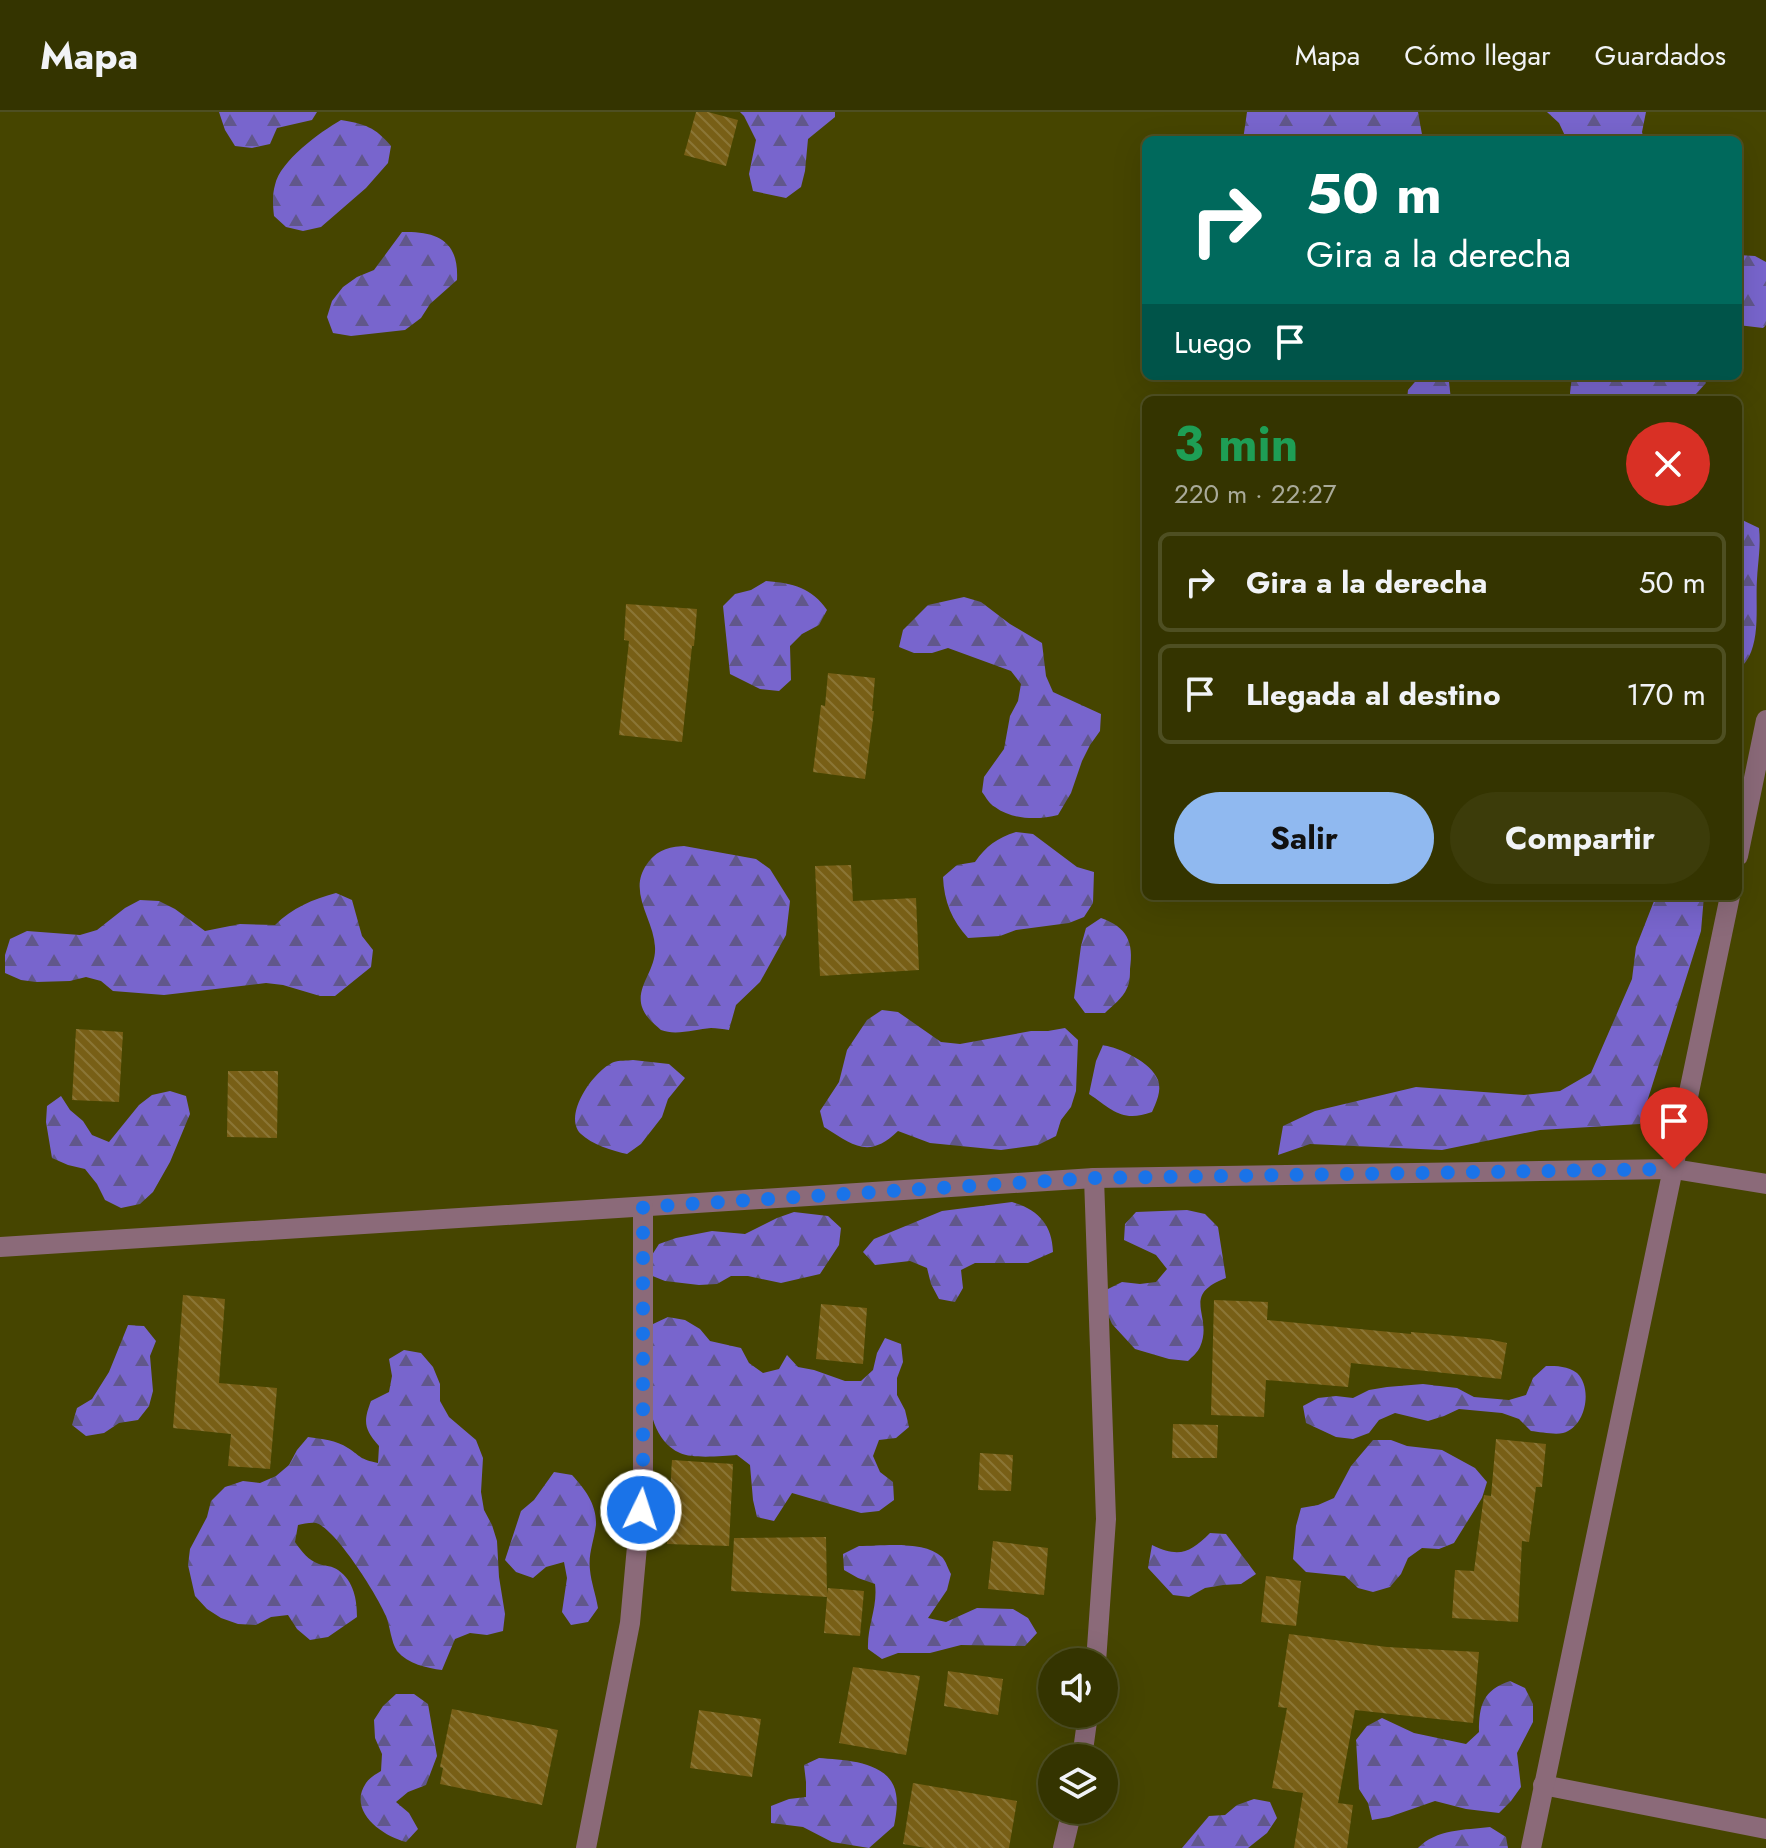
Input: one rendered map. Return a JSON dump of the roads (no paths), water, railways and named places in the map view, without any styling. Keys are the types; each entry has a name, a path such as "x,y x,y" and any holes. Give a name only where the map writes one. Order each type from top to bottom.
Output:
{"street":[{"path":"1742,837 1766,720"},
{"path":"1531,1848 1729,900"},
{"path":"0,1247 1094,1178 1674,1169 1766,1184"},
{"path":"1094,1178 1106,1519 1097,1648"},
{"path":"586,1848 630,1623 643,1481 643,1207"},
{"path":"1543,1785 1766,1829"},
{"path":"1063,1848 1069,1824"}]}
